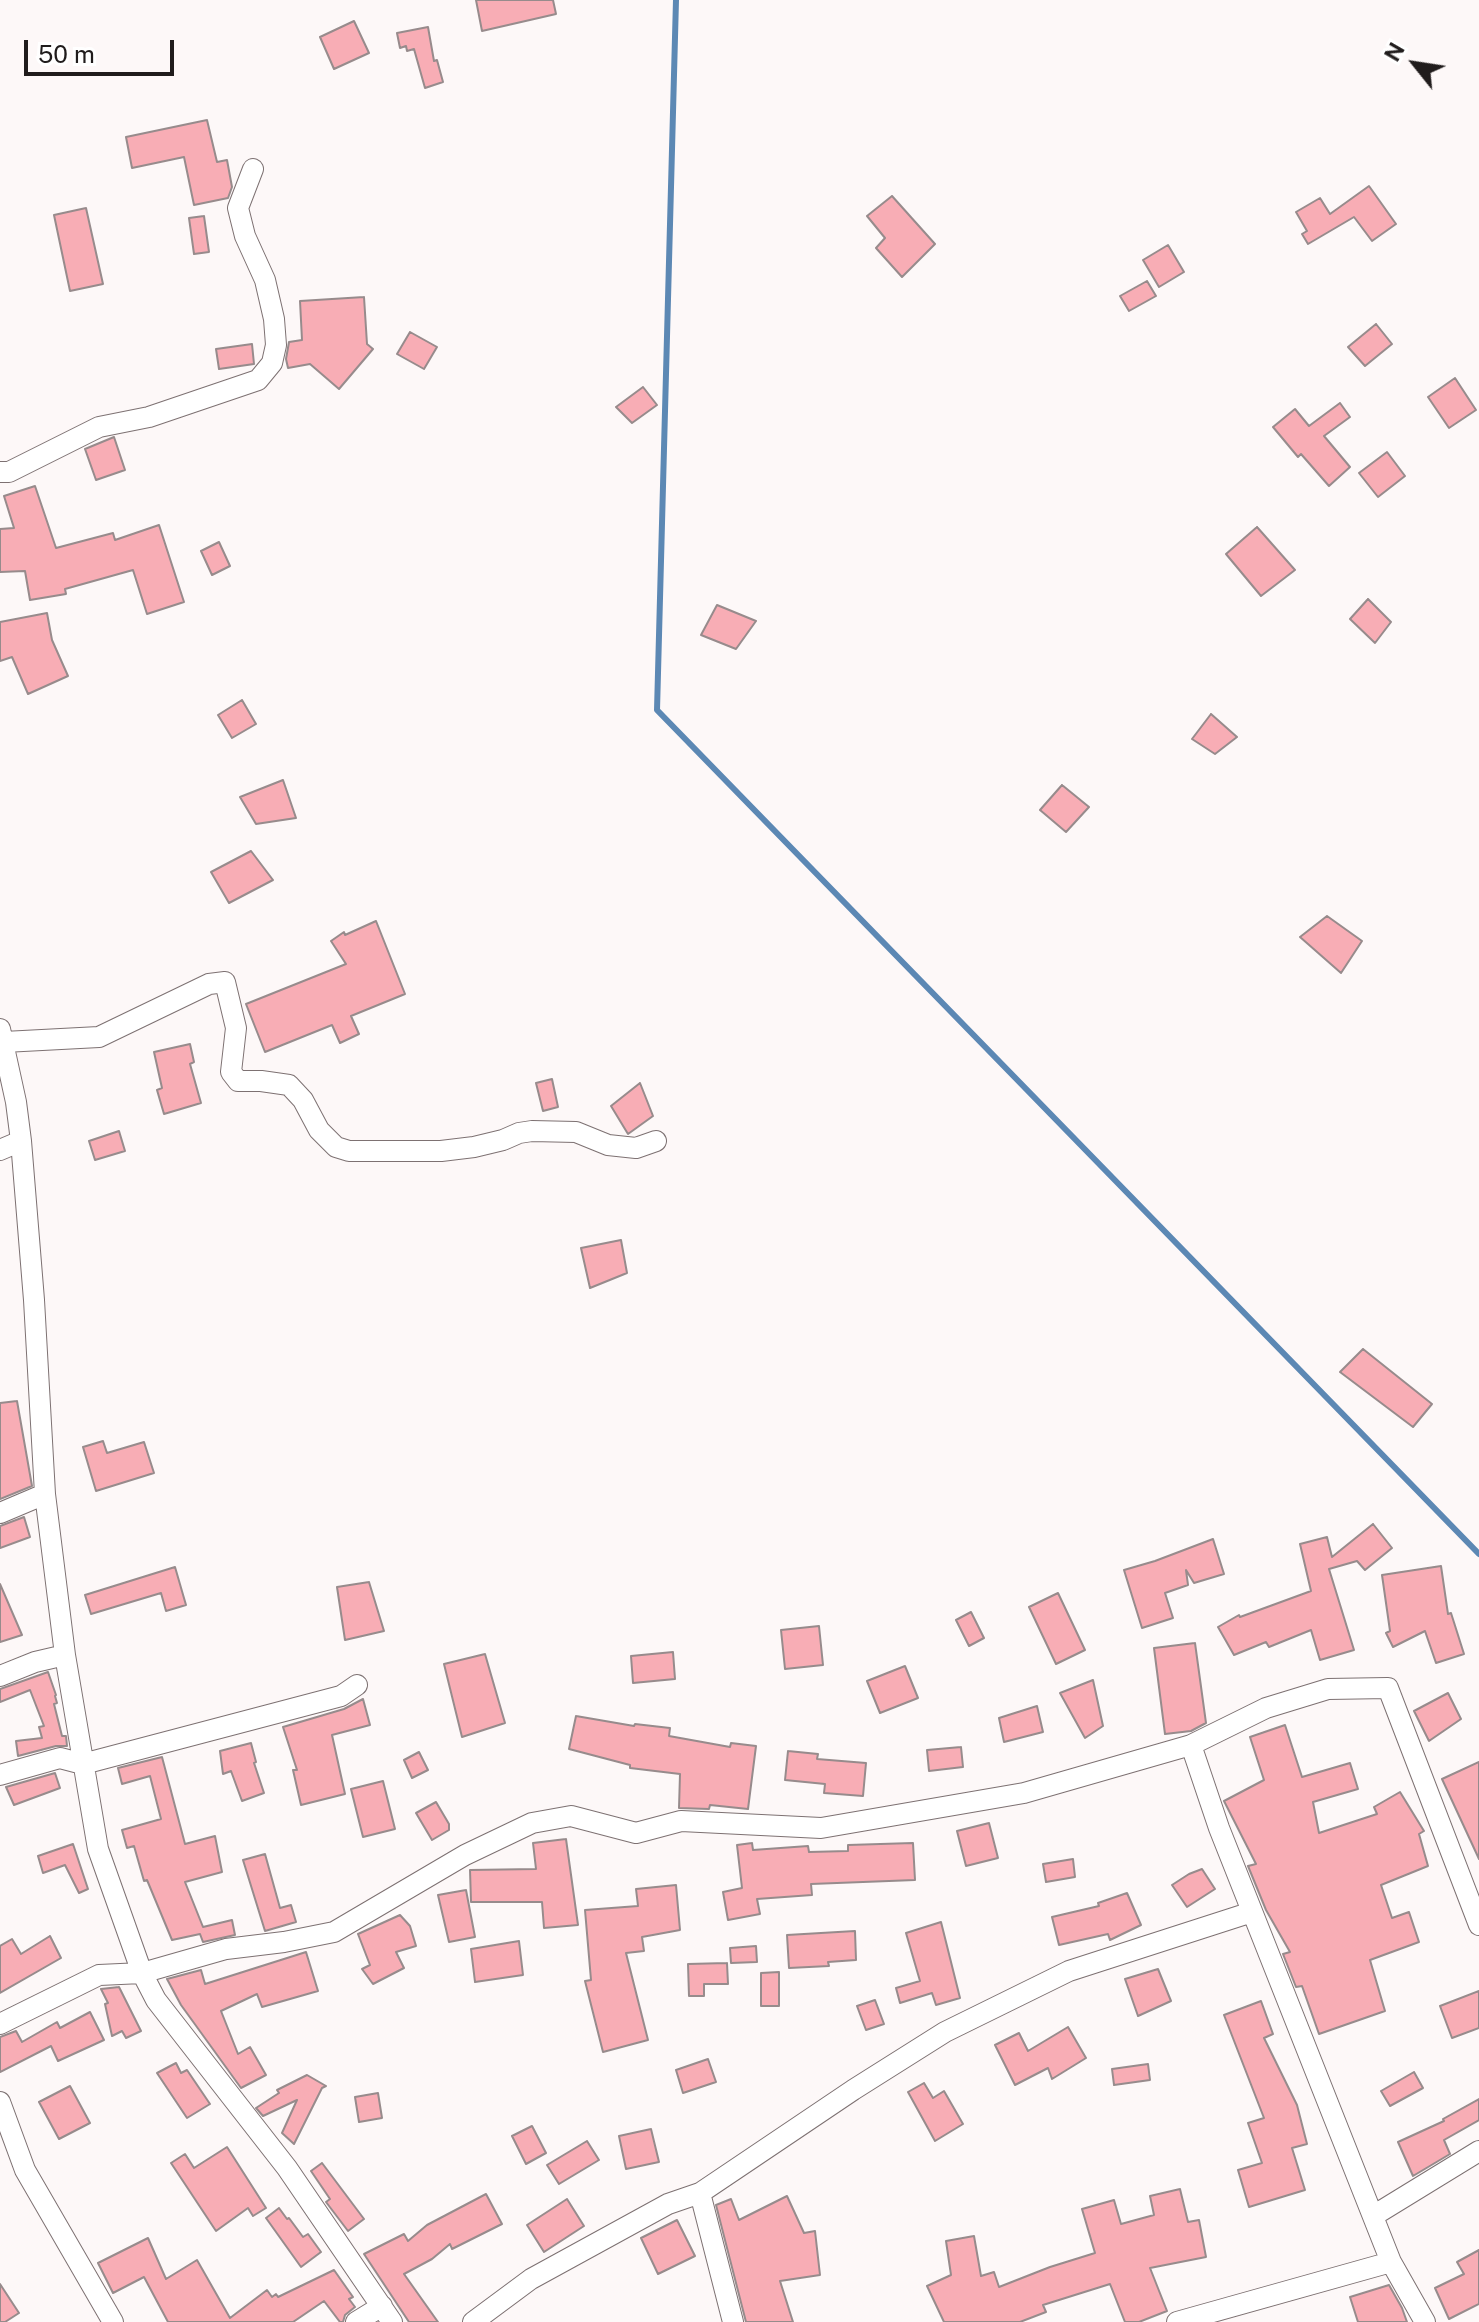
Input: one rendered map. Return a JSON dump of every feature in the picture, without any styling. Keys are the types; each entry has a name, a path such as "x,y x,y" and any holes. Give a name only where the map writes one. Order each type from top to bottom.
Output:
{"street":[{"path":"0,472 9,472 99,427 149,417 258,380 265,372 272,363 276,345 274,319 265,280 245,236 238,208 253,169"},
{"path":"356,2322 387,2314 287,2168 156,2000 142,1973 98,1849 65,1655 45,1494 21,1141 2,1036 99,1037 209,984 225,982 236,1028 231,1072 238,1081 289,1085 303,1100 319,1130 336,1147 349,1151 441,1151 474,1147 532,1131 576,1132 608,1145 636,1148 656,1141"},
{"path":"0,1150 21,1141"},
{"path":"0,1513 45,1494"},
{"path":"0,1676 35,1662 65,1655"},
{"path":"0,1775 60,1758 83,1764 341,1696 357,1685"},
{"path":"0,2024 99,1975 142,1973 226,1949 334,1932 465,1855 532,1823 571,1816 636,1833 681,1821 821,1828 1024,1793 1191,1745 1266,1708 1328,1689 1388,1688 1479,1925"},
{"path":"1191,1745 1219,1828 1391,2262 1425,2322"},
{"path":"473,2322 531,2279 668,2204 700,2193 945,2032 1069,1971 1252,1912"},
{"path":"0,2102 25,2170 113,2322"},
{"path":"1373,2216 1479,2151"},
{"path":"700,2193 733,2322"},
{"path":"1177,2322 1391,2262"}],"building":[{"path":"476,0 553,0 556,14 482,31"},
{"path":"354,21 369,53 334,69 320,37"},
{"path":"428,27 434,61 437,60 443,82 425,88 414,49 407,51 406,46 400,48 397,33"},
{"path":"207,120 217,162 227,160 232,187 228,198 194,205 184,157 132,168 126,137"},
{"path":"1369,186 1396,224 1372,241 1354,217 1308,244 1302,234 1307,231 1296,212 1320,198 1330,214"},
{"path":"892,196 935,244 902,277 876,248 885,238 867,216"},
{"path":"86,208 103,284 70,291 54,215"},
{"path":"204,216 209,252 194,254 189,218"},
{"path":"1168,245 1184,272 1159,287 1143,260"},
{"path":"1147,281 1156,296 1129,311 1120,296"},
{"path":"364,297 367,344 373,349 339,389 310,364 288,368 289,342 302,340 300,301"},
{"path":"1376,324 1392,344 1365,366 1348,347"},
{"path":"410,332 437,347 424,369 397,354"},
{"path":"252,344 254,364 219,369 216,349"},
{"path":"1455,378 1476,410 1449,428 1428,397"},
{"path":"643,387 657,405 632,423 616,407"},
{"path":"1340,403 1350,417 1324,436 1350,467 1329,486 1301,454 1298,457 1273,427 1295,409 1309,426"},
{"path":"114,437 125,470 96,480 85,449"},
{"path":"1387,452 1405,476 1378,497 1359,473"},
{"path":"35,486 56,548 113,533 115,540 159,525 184,602 147,614 133,570 65,589 66,594 30,600 25,571 0,572 0,529 14,528 4,496"},
{"path":"1257,527 1295,570 1261,596 1226,554"},
{"path":"219,542 230,566 212,575 201,551"},
{"path":"1368,599 1391,622 1375,643 1350,619"},
{"path":"717,605 756,621 736,649 701,635"},
{"path":"47,613 52,640 68,676 28,694 12,657 0,661 0,622"},
{"path":"242,700 256,724 232,738 218,715"},
{"path":"1211,714 1237,737 1215,754 1192,739"},
{"path":"283,780 296,818 256,824 240,797"},
{"path":"1062,785 1089,807 1066,832 1040,810"},
{"path":"251,851 273,880 229,903 211,872"},
{"path":"1327,916 1362,941 1341,973 1300,937"},
{"path":"376,921 405,994 351,1016 359,1034 340,1043 332,1025 265,1052 246,1004 346,964 331,941 344,932 345,935"},
{"path":"190,1044 194,1062 190,1064 201,1103 164,1114 157,1090 162,1088 154,1052"},
{"path":"552,1079 558,1107 543,1111 536,1083"},
{"path":"640,1083 653,1116 628,1134 611,1106"},
{"path":"119,1131 125,1151 95,1160 89,1141"},
{"path":"621,1240 627,1273 590,1288 581,1248"},
{"path":"1363,1349 1432,1404 1413,1427 1340,1372"},
{"path":"17,1401 32,1486 0,1499 0,1403"},
{"path":"103,1441 107,1453 144,1442 154,1473 96,1491 83,1447"},
{"path":"24,1517 30,1537 0,1548 0,1526"},
{"path":"1373,1524 1392,1548 1365,1570 1357,1561 1329,1569 1354,1650 1320,1660 1311,1630 1269,1647 1266,1642 1234,1655 1218,1627 1239,1615 1311,1591 1300,1544 1327,1537 1332,1557"},
{"path":"1213,1539 1224,1574 1194,1583 1186,1570 1188,1585 1165,1593 1173,1618 1142,1628 1124,1570"},
{"path":"1441,1566 1448,1614 1451,1613 1464,1654 1436,1663 1425,1631 1393,1647 1386,1633 1390,1631 1382,1575"},
{"path":"175,1567 186,1605 166,1611 161,1593 91,1614 85,1595"},
{"path":"369,1582 384,1631 345,1640 337,1587"},
{"path":"0,1584 22,1635 0,1642"},
{"path":"1058,1593 1085,1650 1056,1664 1029,1607"},
{"path":"971,1612 984,1638 969,1646 956,1620"},
{"path":"819,1626 823,1665 785,1669 781,1630"},
{"path":"1195,1643 1206,1723 1191,1731 1165,1734 1154,1648"},
{"path":"673,1652 675,1679 633,1683 631,1656"},
{"path":"485,1654 505,1723 462,1737 444,1664"},
{"path":"905,1666 918,1698 880,1713 867,1681"},
{"path":"48,1672 67,1746 18,1756 16,1741 42,1738 39,1727 44,1726 30,1690 0,1702 0,1689"},
{"path":"1093,1680 1103,1726 1085,1738 1060,1693"},
{"path":"1448,1693 1461,1719 1429,1741 1414,1711"},
{"path":"363,1699 370,1725 332,1735 345,1794 301,1805 293,1770 297,1770 283,1727 344,1709"},
{"path":"1037,1706 1043,1732 1004,1742 999,1718"},
{"path":"576,1716 634,1726 670,1728 669,1736 730,1747 731,1743 756,1746 748,1809 710,1805 709,1809 679,1808 680,1774 630,1768 630,1765 569,1749"},
{"path":"1285,1725 1302,1777 1350,1763 1358,1789 1313,1802 1319,1833 1377,1814 1374,1807 1400,1792 1424,1831 1419,1834 1428,1866 1381,1885 1392,1918 1409,1912 1419,1942 1370,1960 1385,2011 1319,2034 1302,1986 1296,1987 1283,1954 1290,1952 1266,1910 1248,1866 1256,1864 1224,1801 1264,1780 1250,1737"},
{"path":"251,1743 264,1793 242,1801 231,1771 223,1774 220,1751"},
{"path":"961,1747 963,1767 929,1771 927,1750"},
{"path":"788,1751 818,1754 817,1759 866,1763 863,1796 824,1793 825,1784 785,1780"},
{"path":"419,1752 428,1770 412,1778 404,1760"},
{"path":"162,1757 185,1844 215,1836 222,1872 185,1882 203,1927 232,1920 235,1935 203,1942 200,1934 172,1940 147,1880 144,1881 134,1846 127,1848 122,1830 161,1819 150,1776 122,1784 118,1768"},
{"path":"1479,1762 1479,1859 1442,1779"},
{"path":"55,1773 60,1788 14,1805 6,1787"},
{"path":"383,1781 395,1829 363,1837 351,1789"},
{"path":"436,1802 449,1824 449,1830 432,1840 416,1813"},
{"path":"989,1823 998,1858 966,1866 957,1831"},
{"path":"566,1839 578,1925 544,1928 542,1902 471,1902 470,1870 536,1869 533,1843"},
{"path":"752,1843 753,1850 808,1846 809,1852 848,1851 848,1845 913,1843 915,1880 811,1884 812,1895 757,1899 760,1914 728,1920 723,1892 742,1888 737,1845"},
{"path":"73,1844 88,1889 79,1893 65,1865 43,1873 38,1856"},
{"path":"265,1854 280,1908 291,1905 296,1922 265,1931 243,1860"},
{"path":"1073,1859 1075,1877 1046,1882 1043,1864"},
{"path":"1202,1869 1215,1889 1187,1907 1172,1885"},
{"path":"676,1885 680,1930 642,1937 644,1951 626,1953 648,2040 603,2052 585,1981 591,1980 585,1910 638,1906 636,1889"},
{"path":"466,1890 475,1937 449,1942 438,1895"},
{"path":"1127,1893 1141,1925 1110,1940 1108,1934 1059,1945 1052,1917 1099,1906 1098,1903"},
{"path":"400,1915 410,1926 416,1946 396,1952 404,1968 373,1984 362,1969 370,1965 358,1934"},
{"path":"941,1922 960,1998 936,2005 932,1993 900,2003 896,1988 920,1981 906,1933"},
{"path":"855,1931 856,1960 828,1962 829,1966 789,1968 787,1935"},
{"path":"50,1936 61,1958 0,1993 0,1946 12,1939 21,1954"},
{"path":"519,1941 523,1975 475,1982 471,1949"},
{"path":"756,1946 757,1962 731,1963 730,1948"},
{"path":"306,1952 318,1991 262,2007 257,1994 221,2011 238,2054 250,2047 266,2075 241,2088 181,2005 167,1979 201,1970 205,1984"},
{"path":"727,1963 728,1984 704,1984 704,1996 689,1996 688,1964"},
{"path":"1158,1969 1171,2001 1138,2016 1125,1979"},
{"path":"779,1972 779,2006 761,2006 761,1973"},
{"path":"119,1987 141,2031 126,2038 122,2031 112,2036 105,2004 108,2003 101,1989"},
{"path":"1479,1991 1479,2028 1452,2038 1440,2006"},
{"path":"875,2000 884,2024 866,2030 857,2006"},
{"path":"1261,2001 1273,2034 1264,2038 1297,2105 1307,2144 1292,2148 1305,2190 1249,2207 1238,2170 1262,2163 1248,2123 1264,2118 1224,2015"},
{"path":"90,2012 104,2040 58,2061 51,2046 0,2072 0,2037 16,2031 22,2042 57,2022 60,2028"},
{"path":"1068,2027 1086,2058 1052,2079 1048,2068 1015,2085 995,2045 1019,2033 1028,2051"},
{"path":"708,2059 716,2082 683,2093 676,2070"},
{"path":"176,2063 181,2073 187,2070 210,2104 187,2118 157,2073"},
{"path":"1148,2064 1150,2080 1114,2085 1112,2069"},
{"path":"1414,2072 1423,2088 1390,2106 1381,2091"},
{"path":"307,2075 326,2086 322,2088 294,2144 282,2133 297,2100 263,2116 256,2108 279,2093 277,2090"},
{"path":"924,2083 933,2098 944,2091 963,2124 935,2141 908,2092"},
{"path":"70,2086 90,2123 59,2139 39,2102"},
{"path":"378,2093 382,2118 359,2122 355,2097"},
{"path":"1479,2099 1479,2120 1444,2140 1450,2154 1413,2176 1398,2142 1444,2121"},
{"path":"532,2126 546,2153 526,2164 512,2136"},
{"path":"651,2129 659,2162 626,2169 619,2136"},
{"path":"587,2141 599,2160 559,2184 547,2165"},
{"path":"227,2147 266,2208 253,2216 248,2208 216,2231 171,2163 185,2154 194,2168"},
{"path":"322,2163 364,2219 348,2231 326,2202 330,2199 311,2171"},
{"path":"1180,2189 1188,2222 1199,2220 1206,2257 1150,2268 1167,2311 1139,2322 1125,2322 1110,2284 1043,2305 1046,2312 1020,2322 944,2322 927,2286 951,2275 946,2241 974,2236 981,2276 994,2272 999,2287 1095,2253 1082,2209 1114,2200 1121,2224 1154,2215 1150,2196"},
{"path":"486,2194 502,2224 452,2249 450,2244 432,2259 404,2274 438,2322 409,2322 364,2254 404,2234 408,2241 427,2225"},
{"path":"787,2196 804,2233 815,2231 820,2275 780,2281 793,2322 746,2322 716,2205 731,2199 739,2220"},
{"path":"567,2199 584,2226 544,2252 527,2225"},
{"path":"279,2208 303,2237 308,2234 321,2252 301,2267 266,2218"},
{"path":"677,2220 695,2256 658,2274 641,2238"},
{"path":"148,2238 166,2279 197,2260 230,2318 267,2290 272,2297 276,2294 278,2297 334,2270 353,2297 349,2299 355,2307 345,2315 343,2322 324,2301 293,2322 168,2322 144,2277 113,2293 98,2263"},
{"path":"1479,2250 1479,2304 1449,2319 1435,2288 1464,2274 1457,2262"},
{"path":"0,2284 19,2313 5,2322 0,2322"},
{"path":"1389,2285 1407,2322 1358,2322 1350,2297"}],"waterway":[{"path":"676,0 657,710 1479,1554"}]}
